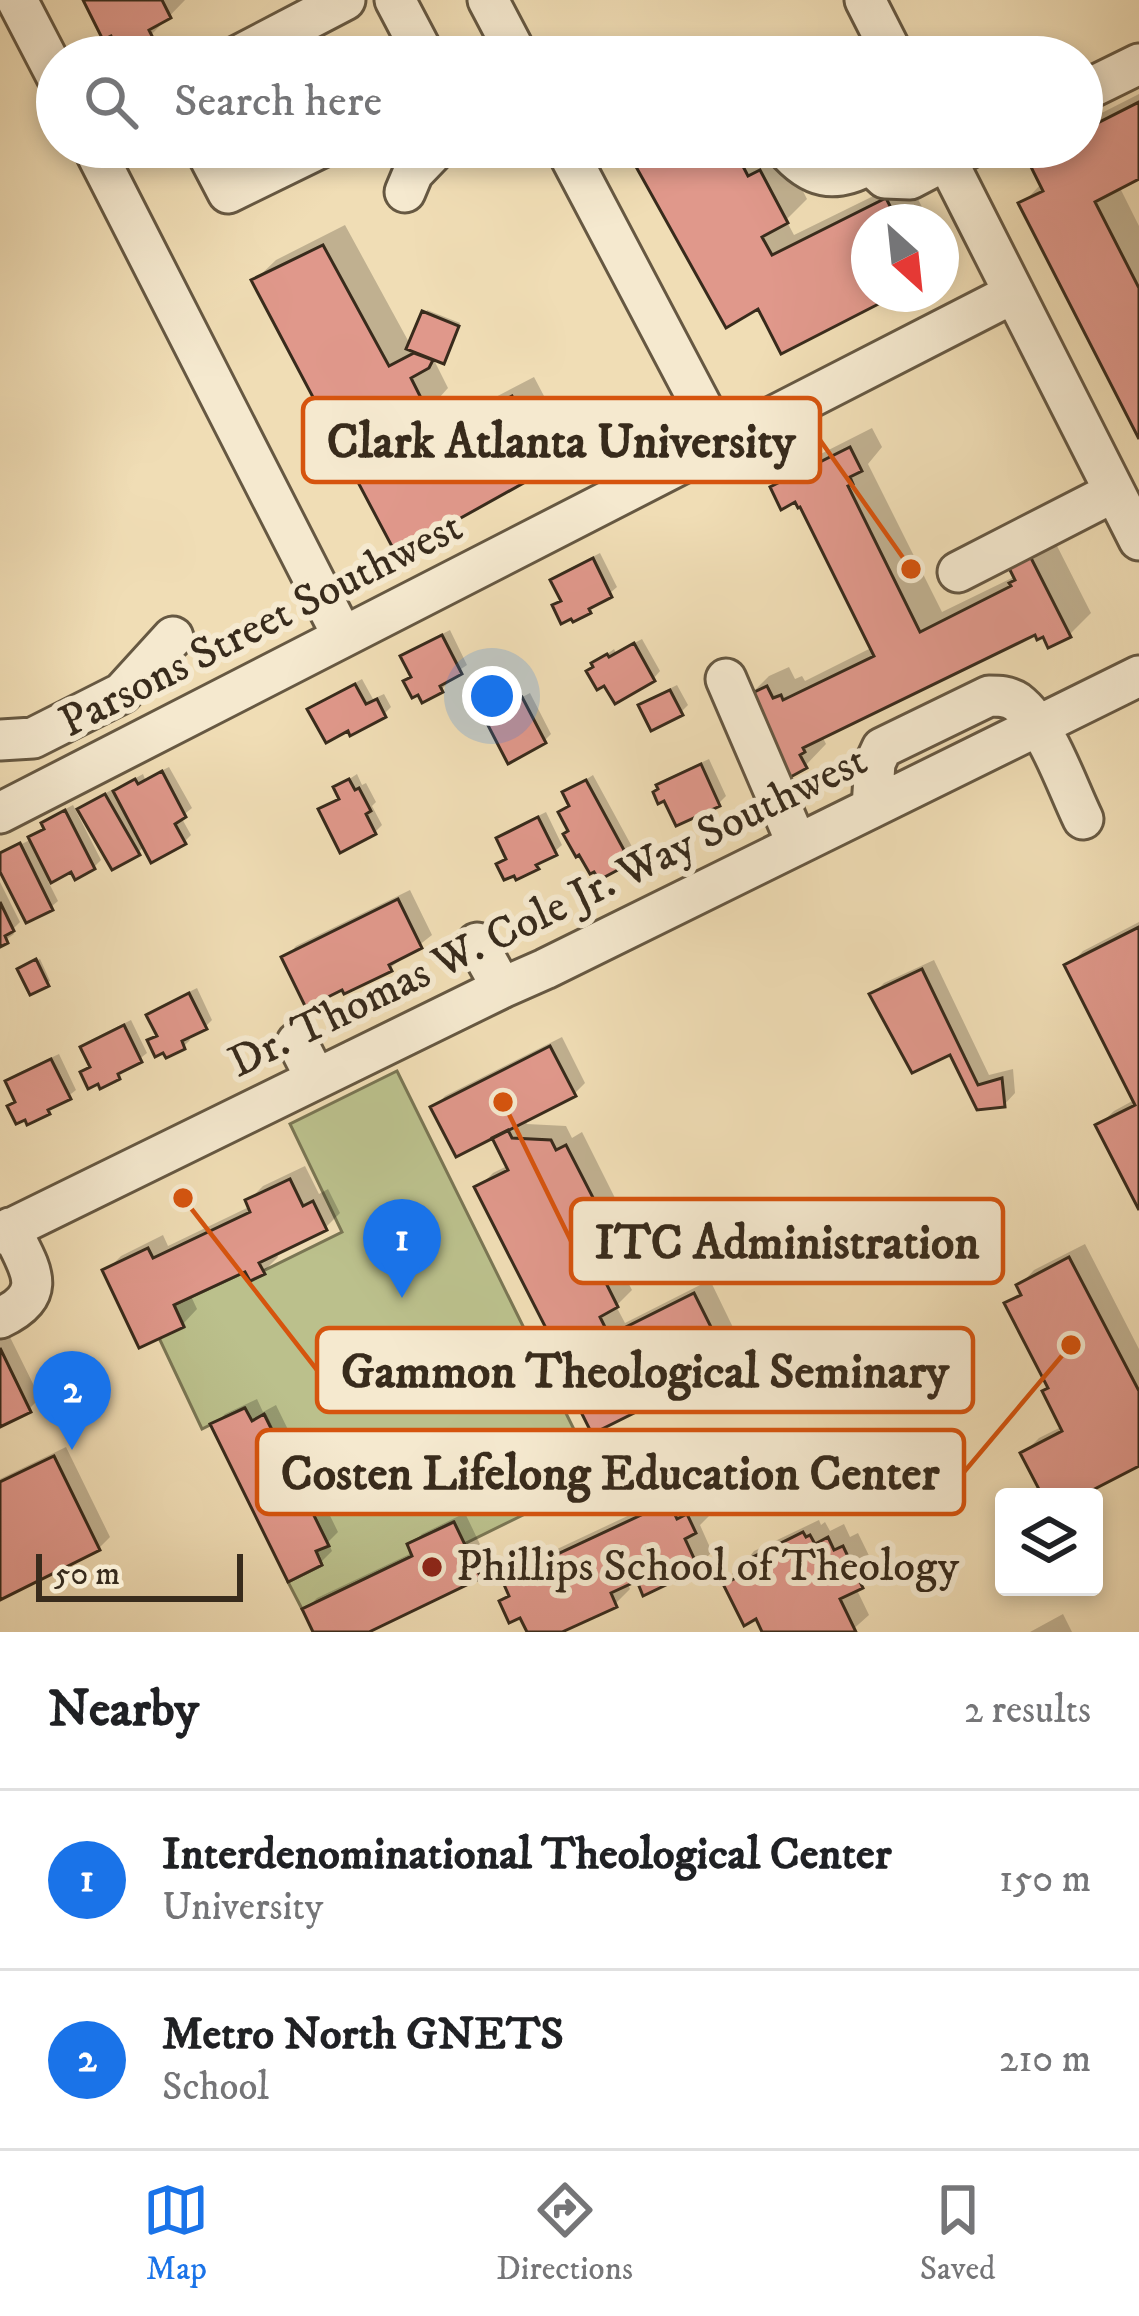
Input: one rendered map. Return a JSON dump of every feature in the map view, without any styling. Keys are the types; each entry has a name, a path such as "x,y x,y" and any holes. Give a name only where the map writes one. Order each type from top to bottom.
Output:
{"street":[{"path":"17,0 36,37"},
{"path":"265,36 292,16 345,0"},
{"path":"395,0 414,36"},
{"path":"488,0 507,36"},
{"path":"865,0 883,36"},
{"path":"1103,82 1139,64"},
{"path":"104,168 343,637"},
{"path":"216,168 228,193 279,168"},
{"path":"405,192 418,168"},
{"path":"577,168 721,443"},
{"path":"808,168 815,174 837,177 861,168"},
{"path":"875,168 885,178 910,179 926,168"},
{"path":"959,168 1014,293 1139,540"},
{"name":"Parsons Street Southwest","path":"0,813 1014,293"},
{"path":"958,572 1114,492"},
{"path":"0,740 33,738 122,693 173,637"},
{"name":"Dr. Thomas W. Cole Jr. Way Southwest","path":"7,1220 545,969 1139,676"},
{"path":"726,680 797,844"},
{"path":"1038,725 1083,818"},
{"path":"477,943 502,988"},
{"path":"298,1042 316,1079"},
{"path":"0,1318 20,1309 34,1282 7,1220"}],"green space":[{"path":"397,1071 598,1478 464,1544 453,1522 408,1544 412,1556 302,1609 288,1582 322,1565 316,1551 328,1545 265,1415 252,1421 244,1408 202,1429 159,1338 184,1326 174,1305 245,1272 251,1281 342,1232 290,1124"}],"building":[{"path":"83,0 162,0 171,18 149,30 152,36 101,36"},
{"path":"1139,102 1139,179 1095,202 1139,288 1139,439 1018,203 1043,191 1032,168 1103,168 1103,120"},
{"path":"637,168 744,168 748,176 760,170 788,223 762,237 772,255 851,216 851,312 863,312 781,354 758,309 726,328"},
{"path":"323,245 389,366 414,353 433,360 429,368 411,378 428,412 417,418 428,440 512,396 535,439 522,445 538,475 396,554 251,280"},
{"path":"422,311 459,326 444,364 406,349"},
{"path":"850,447 862,471 850,477 853,484 848,486 920,632 1011,586 1015,580 1008,566 1030,556 1071,637 1048,648 1043,637 1037,640 1035,635 803,748 800,755 807,768 785,780 744,697 767,686 773,698 781,695 783,700 874,656 800,507 795,502 781,510 770,487"},
{"path":"593,558 612,597 589,609 591,613 561,624 552,605 561,601 550,580"},
{"path":"442,635 462,674 422,703 418,695 412,698 403,681 411,677 400,656"},
{"path":"634,643 655,681 615,704 604,686 597,690 586,671 593,667 591,663"},
{"path":"355,684 366,704 377,699 386,717 326,743 307,709"},
{"path":"670,690 683,715 651,731 638,705"},
{"path":"522,697 546,743 508,764 479,708 496,699 501,709"},
{"path":"701,764 720,806 676,826 664,801 658,804 653,792 656,785"},
{"path":"162,771 186,817 175,824 186,844 151,863 113,791"},
{"path":"349,779 371,811 366,814 376,834 340,853 318,809 339,799 333,787"},
{"path":"586,780 631,863 599,880 576,857 558,812 569,806 562,792"},
{"path":"105,794 140,855 112,870 77,809"},
{"path":"65,810 95,869 75,880 71,872 51,883 28,837 44,829 41,823"},
{"path":"538,817 557,855 516,880 514,876 504,880 496,864 506,859 496,838"},
{"path":"20,843 53,910 26,923 0,872 0,853"},
{"path":"398,899 422,948 389,965 392,971 306,1008 281,957"},
{"path":"0,902 14,931 0,947"},
{"path":"1139,927 1139,1210 1095,1125 1135,1105 1064,965"},
{"path":"36,959 49,986 30,995 17,969"},
{"path":"922,969 978,1085 1002,1078 1005,1107 977,1110 950,1055 912,1073 869,994"},
{"path":"189,993 207,1029 182,1041 185,1049 166,1058 163,1053 155,1057 147,1040 157,1036 146,1015"},
{"path":"124,1025 142,1062 100,1089 98,1084 88,1089 80,1072 90,1067 80,1047"},
{"path":"550,1046 576,1096 456,1157 430,1107"},
{"path":"51,1059 71,1099 27,1125 25,1120 16,1124 7,1106 15,1102 5,1081"},
{"path":"508,1130 512,1138 551,1140 556,1150 566,1145 604,1219 580,1231 618,1307 600,1317 609,1335 573,1353 564,1334 552,1340 474,1187 508,1170 492,1138"},
{"path":"290,1179 303,1206 313,1201 327,1230 259,1263 265,1274 250,1281 245,1272 174,1305 184,1327 139,1348 102,1270 148,1248 153,1258 250,1212 245,1200"},
{"path":"1069,1257 1139,1391 1139,1466 1096,1488 1038,1488 1020,1453 1062,1431 1042,1391 1048,1388 1004,1303 1021,1295 1016,1285"},
{"path":"694,1293 730,1365 592,1434 556,1362"},
{"path":"0,1348 31,1412 0,1427"},
{"path":"245,1408 252,1421 264,1414 329,1546 316,1551 322,1565 288,1582 210,1424"},
{"path":"54,1456 100,1550 0,1600 0,1482"},
{"path":"669,1502 677,1519 687,1514 696,1533 685,1539 699,1569 643,1596 637,1581 611,1593 617,1607 562,1632 527,1632 520,1618 509,1623 499,1601 509,1596 502,1580"},
{"name":"Phillips School of Theology","path":"454,1522 481,1578 369,1632 313,1632 302,1609 412,1556 407,1544"},
{"path":"803,1532 815,1544 828,1537 834,1550 843,1546 863,1588 840,1599 856,1632 762,1632 756,1619 744,1626 723,1584 736,1578 735,1566"}],"place":[{"name":"Clark Atlanta University","path":"911,569"},
{"name":"ITC Administration","path":"503,1102"},
{"name":"Gammon Theological Seminary","path":"183,1198"},
{"name":"Interdenominational Theological Center","path":"402,1298"},
{"name":"Costen Lifelong Education Center","path":"1071,1345"},
{"name":"Metro North GNETS","path":"72,1450"},
{"name":"Phillips School of Theology","path":"432,1567"}]}
